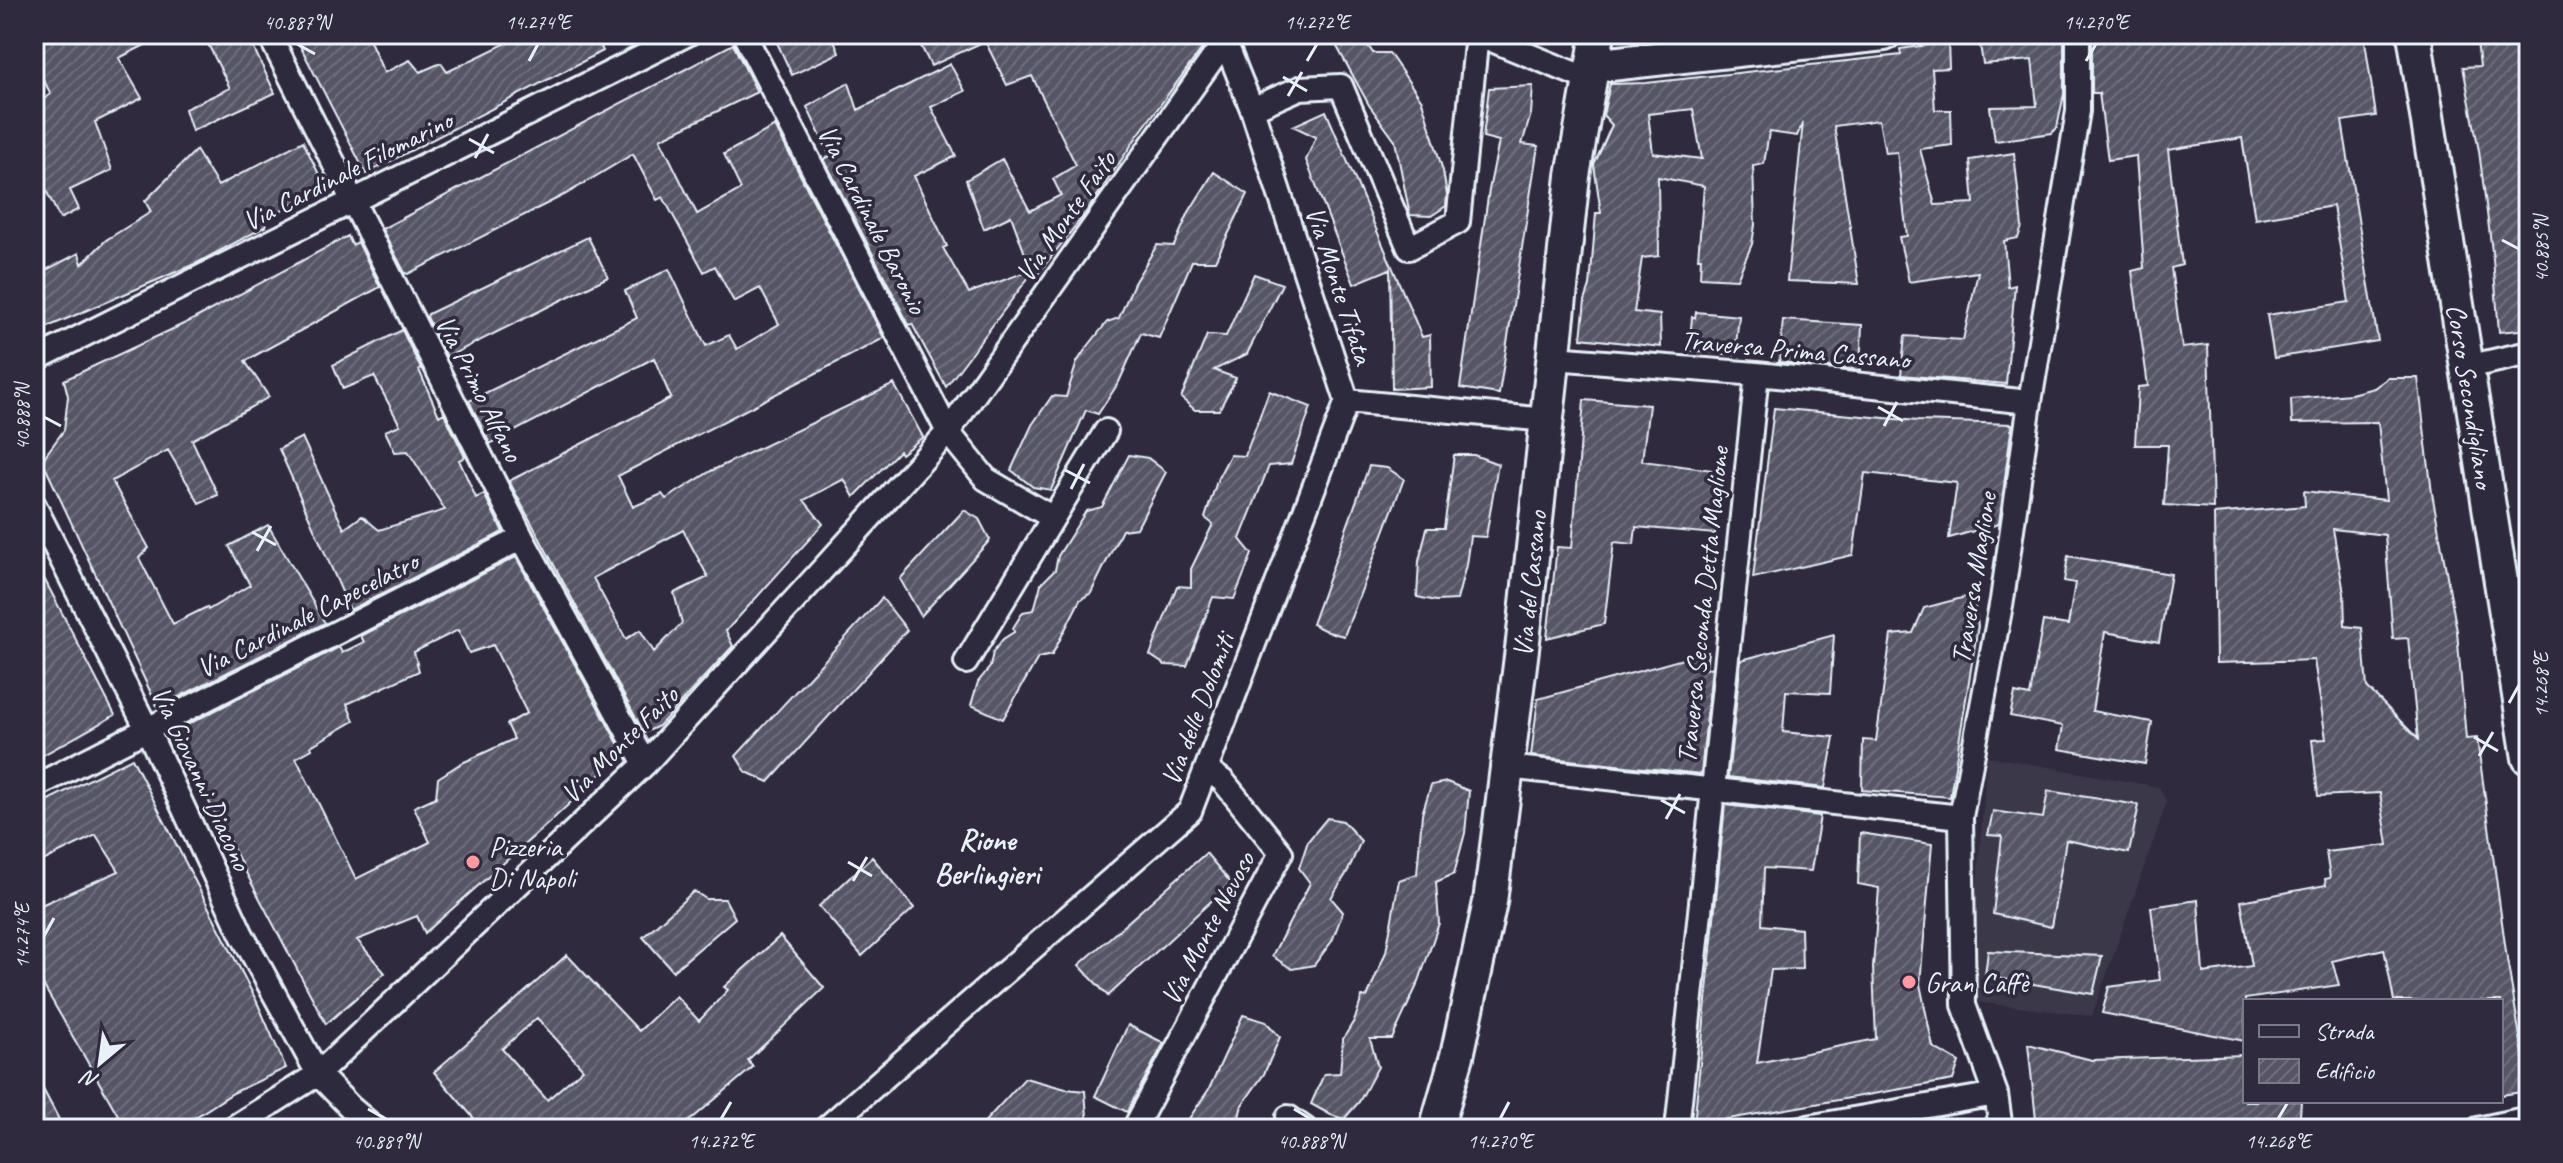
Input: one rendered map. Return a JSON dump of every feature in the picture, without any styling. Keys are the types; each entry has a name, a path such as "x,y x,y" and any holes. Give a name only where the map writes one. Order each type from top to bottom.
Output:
{"main road":[{"name":"Via del Cassano","path":"1437,1128 1477,971 1490,902 1573,176 1598,34"},
{"path":"1591,73 1884,34"},
{"name":"Corso Secondigliano","path":"2414,34 2529,758"}],"street":[{"name":"Via Primo Alfano","path":"269,34 522,538 645,764"},
{"name":"Via Cardinale Filomarino","path":"34,360 688,34"},
{"name":"Via Cardinale Baronio","path":"744,34 948,432"},
{"path":"1252,109 1300,88 1341,86 1409,248 1458,222 1477,34 1591,73"},
{"name":"Traversa Maglione","path":"2001,1129 1996,1094 1964,1005 1961,817 2002,600 2030,402 2078,111 2078,34"},
{"name":"Via Monte Faito","path":"231,1129 318,1074 645,764 948,432 1226,37"},
{"name":"Via Monte Tifata","path":"1226,37 1347,401 1547,420"},
{"path":"2467,367 2529,353"},
{"name":"Traversa Prima Cassano","path":"1554,358 1757,374 2030,402"},
{"name":"Traversa Seconda Detta Maglione","path":"1677,1129 1757,374"},
{"name":"Via delle Dolomiti","path":"825,1129 1190,811 1347,401"},
{"path":"966,662 1106,431"},
{"path":"948,432 986,479 1053,518"},
{"name":"Via Giovanni Diacono","path":"34,505 147,729 242,935 318,1074 376,1129"},
{"name":"Via Cardinale Capecelatro","path":"34,787 522,538"},
{"path":"1507,767 1961,817"},
{"name":"Via Monte Nevoso","path":"1134,1129 1281,853 1223,781 1208,770"},
{"path":"1796,1129 1996,1094"},
{"path":"2478,1129 2529,1118"},
{"path":"1437,1128 1448,1129"}],"shaded area":[{"path":"1987,756 2159,787 2167,802 2092,1016 1974,1002 1972,946"}],"building":[{"path":"34,34 167,34 119,58 142,98 95,122 112,170 70,190 79,209 60,219 40,178 34,182 34,150 47,142 34,106 51,94 34,63"},
{"path":"203,34 247,34 275,93 192,131 185,109 230,88"},
{"path":"294,34 367,34 384,73 410,60 420,72 441,63 447,72 525,34 595,34 603,51 366,174"},
{"path":"773,34 832,34 839,53 792,75"},
{"path":"915,34 1208,34 1209,39 1087,211 1034,279 1032,273 946,387 912,324 909,325 824,159 830,156 807,107 849,83 858,110 950,64 965,91 931,107 956,156 914,176 947,246 943,248 969,293 1031,270 1011,216 984,229 966,180 1002,159 1030,211 1061,195 1053,179 1076,165 1032,76 1007,85 985,41 931,66"},
{"path":"1330,34 1360,34 1373,53 1389,53 1422,101 1447,195 1446,206 1431,216 1410,215 1395,141 1369,105"},
{"path":"2009,34 2064,34 2064,94 2057,128 2052,133 1995,141 1990,107 2037,106 2032,60 1983,64 1979,38"},
{"path":"2092,34 2364,34 2376,116 2342,121 2378,341 2274,358 2267,315 2349,302 2333,206 2255,219 2242,138 2168,150 2182,265 2171,268 2182,348 2208,345 2213,508 2164,505 2168,445 2135,445 2138,387 2148,386 2132,271 2144,268 2136,156 2108,160 2099,93 2092,93"},
{"path":"2476,34 2516,34 2519,62 2522,62 2529,125 2529,329 2499,332 2479,151 2463,67 2480,66"},
{"path":"1948,42 1949,68 1932,69 1935,110 1951,110 1952,145 1920,149 1935,205 1974,203 1970,160 2014,153 2022,227 2018,238 2004,241 2008,287 2015,285 2006,384 1901,375 1905,336 1963,340 1978,272 1909,282 1899,237 1907,236 1897,152 1885,153 1879,120 1834,126 1859,284 1787,281 1803,122 1797,136 1769,132 1764,164 1753,166 1755,225 1752,244 1737,279 1700,277 1701,258 1698,258 1704,186 1658,177 1659,256 1642,258 1634,312 1660,315 1661,347 1581,338 1590,286 1596,213 1601,213 1594,165 1612,125 1603,115 1610,84 1646,83 1901,55 1900,49","holes":["1693,109 1702,159 1653,153 1648,114"]},
{"path":"733,44 757,92 660,139 697,214 741,189 724,154 775,126 884,338 618,476 633,507 662,494 666,499 711,471 894,384 923,437 901,454 899,451 854,497 844,479 804,500 823,524 726,631 733,646 659,726 644,733 509,481 671,398 654,358 490,444 469,401 637,318 625,291 669,269 706,346 729,335 737,349 779,324 760,288 734,302 715,266 704,272 663,197 657,200 633,154 566,194 408,274 382,229","holes":["683,530 708,577 674,593 682,623 654,652 640,630 626,639 593,578"]},
{"path":"1533,86 1531,114 1522,144 1538,146 1499,394 1460,388 1499,141 1483,137 1489,88"},
{"path":"1326,111 1422,337 1430,335 1431,387 1392,389 1390,269 1354,284 1306,160 1316,137 1293,126"},
{"path":"303,141 324,185 263,221 266,226 197,263 43,329 34,319 34,276 79,253 82,264 106,240 151,212 145,201 196,150 218,186"},
{"path":"1214,172 1248,194 1215,261 1192,261 1159,338 1141,333 1119,382 1098,414 1086,410 1051,490 1033,487 1011,470 1032,425 1052,396 1066,397 1077,362 1107,322 1119,318 1134,283 1157,245 1174,246 1189,212"},
{"path":"348,236 352,245 358,242 380,287 245,361 269,397 192,440 218,495 199,503 168,450 112,481 149,548 139,558 173,624 207,607 208,610 250,585 229,546 268,525 325,623 157,706 42,460 64,430 68,396 64,380 192,320"},
{"path":"588,237 608,277 447,357 428,314"},
{"path":"1254,274 1282,284 1247,354 1214,370 1236,378 1219,410 1195,410 1181,398 1207,335 1226,336"},
{"path":"1696,312 1739,316 1735,355 1689,350 1692,317 1695,318"},
{"path":"1783,320 1862,325 1860,370 1779,362"},
{"path":"402,330 439,416 444,413 465,457 459,460 476,498 484,494 503,532 350,610 279,449 302,437 344,529 362,516 379,530 445,510 408,451 395,452 385,431 400,425 374,376 343,389 333,365"},
{"path":"2388,378 2418,378 2432,493 2457,631 2466,739 2477,738 2507,959 2529,1091 2503,1095 2503,999 2394,999 2384,949 2332,961 2339,985 2243,999 2243,1041 2102,1013 2109,987 2160,980 2151,907 2198,900 2203,973 2252,966 2241,901 2326,885 2325,879 2330,878 2326,852 2388,845 2380,793 2318,796 2312,740 2326,739 2314,660 2216,663 2214,514 2305,506 2304,491 2386,500 2378,422 2292,423 2291,399 2351,394 2374,388","holes":["2333,529 2385,535 2393,639 2408,638 2418,739 2367,687 2362,628 2345,626 2344,593"]},
{"path":"1269,391 1311,407 1291,464 1269,466 1240,539 1252,554 1234,599 1213,597 1187,666 1165,665 1150,655 1177,586 1191,587 1191,569 1213,524 1205,518 1218,478 1230,455 1245,456"},
{"path":"1584,400 1649,405 1642,461 1721,471 1715,534 1636,527 1634,544 1614,542 1604,624 1547,638 1557,547 1572,548"},
{"path":"1774,408 1918,421 2012,424 1999,524 1949,538 1957,483 1865,473 1853,555 1753,578"},
{"path":"1129,455 1148,458 1166,472 1137,528 1122,530 1091,593 1080,600 1052,655 1038,658 1003,719 971,705 978,682 990,667 993,652 1003,639 1014,632 1013,628 1023,612 1034,610 1041,584 1055,570 1058,556 1086,511 1102,507"},
{"path":"1454,455 1474,455 1498,464 1486,537 1470,536 1457,600 1436,601 1417,597 1419,561 1427,528 1444,528"},
{"path":"1369,466 1387,468 1404,479 1344,636 1312,624"},
{"path":"964,510 979,519 990,540 921,616 900,579"},
{"path":"2068,556 2171,574 2159,642 2105,632 2092,711 2152,722 2145,764 2059,749 2063,726 2010,716 2015,693 2030,696 2043,621 2068,625 2075,583 2064,581"},
{"path":"516,557 620,747 617,748 621,755 425,933 417,916 357,940 385,973 326,1024 214,812 175,731 339,647 342,653 364,642 361,636","holes":["458,630 469,653 493,645 527,713 507,724 514,739 460,764 438,778 436,797 414,807 430,842 356,879 296,758 354,721 347,704 419,671 414,652"]},
{"path":"34,559 115,715 34,760"},
{"path":"1973,595 1978,626 1950,797 1862,790 1863,740 1876,741 1891,635 1913,633 1924,608"},
{"path":"882,598 907,630 769,782 746,772 736,756"},
{"path":"1834,635 1830,693 1786,691 1783,732 1834,737 1825,788 1728,777 1741,660"},
{"path":"1708,652 1706,669 1712,667 1701,774 1531,756 1538,699"},
{"path":"132,758 257,1002 286,1068 233,1093 177,1129 126,1129 34,969 34,908 119,871 96,835 43,861 34,846 34,807"},
{"path":"1447,782 1469,791 1465,833 1454,874 1436,882 1439,923 1419,981 1392,1039 1370,1039 1378,1067 1359,1102 1344,1119 1331,1115 1311,1104 1324,1074 1340,1073 1343,1039 1355,1019 1362,997 1367,997 1386,952 1399,880 1417,874 1422,814 1431,785"},
{"path":"2048,791 2139,805 2129,853 2066,840 2051,927 1993,914 2002,836 1988,835 1993,811 2043,818"},
{"path":"1725,805 1820,816 1811,871 1764,868 1762,925 1801,929 1802,969 1771,970 1757,1063 1876,1039 1873,968 1879,888 1858,884 1860,833 1932,844 1920,984 1933,1047 1959,1062 1953,1080 1694,1125"},
{"path":"1327,818 1343,821 1361,841 1348,871 1331,898 1343,912 1332,941 1314,965 1292,969 1272,956 1310,883 1299,868 1308,841"},
{"path":"1206,853 1231,883 1108,996 1079,965"},
{"path":"872,857 914,908 862,956 819,906"},
{"path":"694,891 706,899 725,899 735,918 673,971 643,937"},
{"path":"780,936 824,988 748,1060 753,1067 680,1129 483,1129 434,1072 567,955 639,1031 676,996 699,1021 728,990 724,987","holes":["537,1018 583,1069 547,1100 502,1049"]},
{"path":"1988,951 2102,956 2093,994 1985,976"},
{"path":"1243,1015 1266,1022 1280,1037 1264,1074 1242,1105 1236,1129 1182,1129 1209,1089"},
{"path":"1128,1025 1164,1043 1127,1112 1095,1096"},
{"path":"2028,1044 2092,1060 2243,1055 2243,1103 2301,1103 2299,1129 2037,1129"},
{"path":"34,1072 64,1129 34,1129"},
{"path":"1025,1078 1085,1091 1088,1129 978,1129"}],"place":[{"name":"Pizzeria Di Napoli","path":"473,862"},
{"name":"Gran Caffè","path":"1909,982"}],"district":[{"name":"Rione Berlingieri","path":"987,857"}]}
